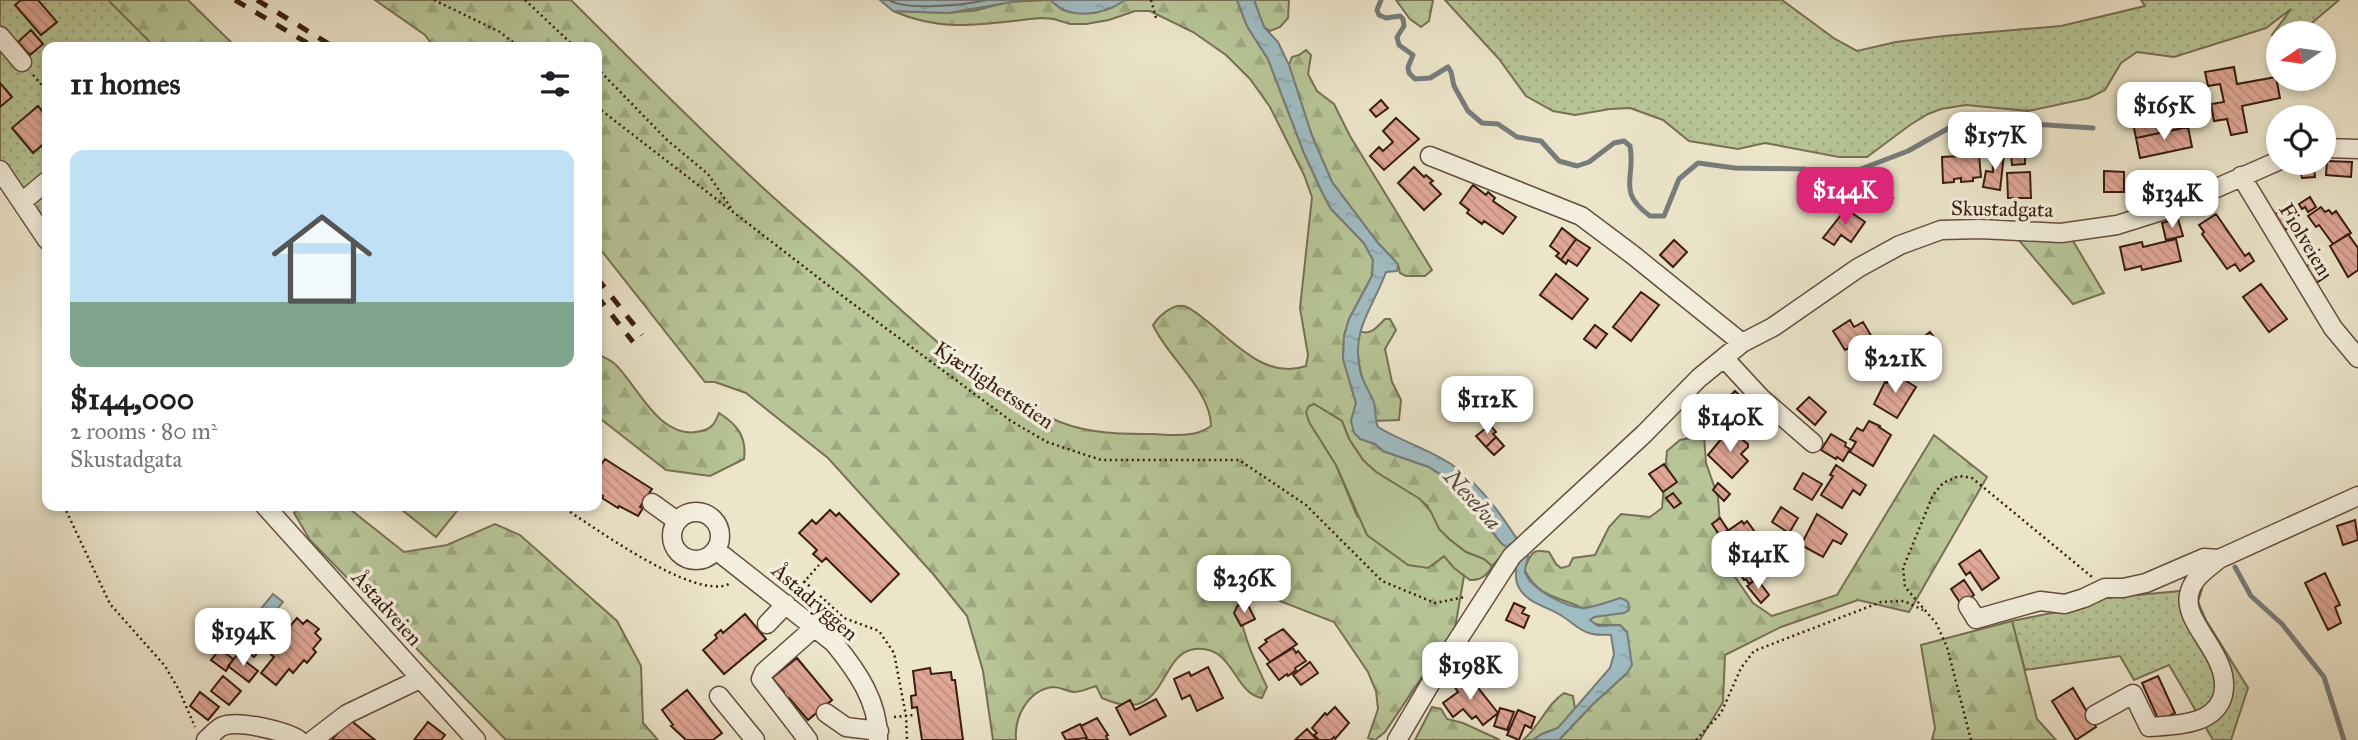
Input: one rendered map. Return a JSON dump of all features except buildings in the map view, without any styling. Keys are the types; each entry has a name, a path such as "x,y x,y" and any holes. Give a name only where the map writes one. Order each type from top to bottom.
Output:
{"street":[{"path":"0,36 22,62"},
{"path":"2336,148 2358,149"},
{"path":"1430,156 1581,216 1742,343"},
{"name":"Skustadgata","path":"1397,740 1486,593 1518,550 1644,434 1699,378 1742,343 1773,327 1858,268 1900,245 1941,230 2061,233 2117,225 2171,208 2266,165"},
{"path":"0,170 42,232"},
{"name":"Fiolveien","path":"2241,176 2333,328 2358,358"},
{"path":"22,202 42,185"},
{"path":"1724,358 1762,398 1813,443"},
{"path":"2095,715 2133,694 2148,727 2203,719 2221,705 2225,688 2220,662 2194,618 2188,598 2194,580 2219,559 2358,496"},
{"path":"652,503 677,521"},
{"name":"Åstadveien","path":"269,511 476,740"},
{"path":"695,512 709,516 717,524 719,531 720,539 716,550 710,556 697,560 686,558 672,541 672,531 677,521 684,515 695,512"},
{"name":"Åstadryggen","path":"716,550 834,643 868,693 878,730"},
{"path":"1968,606 1976,619 2040,601 2065,604 2105,588 2123,588 2146,583 2204,558 2219,559"},
{"path":"767,624 786,604"},
{"path":"808,740 761,679 764,671 815,627"},
{"path":"313,740 347,714 420,679"},
{"path":"719,696 755,740"},
{"path":"826,713 846,727 878,730"},
{"path":"201,735 223,726 256,726 292,735 299,740"}],"path":[{"path":"434,0 500,32 513,42"},
{"path":"525,0 570,42"},
{"path":"1151,0 1156,18"},
{"path":"22,62 42,85"},
{"path":"602,73 667,140 708,174 735,214"},
{"name":"Kjærlighetsstien","path":"602,111 1011,421 1046,442 1101,460 1239,460 1306,505 1382,581 1435,603 1486,593"},
{"path":"1970,740 1947,647 1936,624 1905,587 1903,568 1933,495 1942,484 1959,476 1972,478 2105,588"},
{"path":"66,511 110,604 165,666 201,735"},
{"path":"569,511 656,565 701,585 724,586 747,574"},
{"path":"786,604 820,565"},
{"path":"804,581 844,618 879,632 894,653 906,716 907,740"},
{"path":"1696,740 1721,713 1741,668 1754,652 1881,602 1904,601 1926,611"},
{"path":"878,730 906,716 914,715"}],"green space":[{"path":"0,0 160,0 207,42 42,42 42,229 0,166"},
{"path":"108,0 188,0 231,42 149,42"},
{"path":"375,0 571,0 773,197 952,355 978,374 1031,408 1071,426 1107,432 1176,435 1191,434 1211,426 1204,400 1153,325 1170,309 1184,306 1190,309 1265,364 1292,369 1306,366 1308,355 1300,308 1312,197 1270,107 1250,79 1226,55 1193,32 1150,11 1135,11 1086,24 1070,24 1041,18 949,25 912,18 893,11 948,13 977,10 1008,2 1050,0 1063,10 1095,13 1125,0 1237,0 1247,26 1268,59 1322,192 1331,209 1364,243 1373,260 1372,276 1349,319 1344,336 1343,359 1356,403 1351,421 1360,439 1375,444 1383,451 1429,467 1453,483 1502,544 1509,548 1492,566 1484,559 1466,552 1439,529 1427,505 1376,472 1363,460 1349,439 1342,421 1314,404 1323,444 1336,465 1357,516 1433,565 1444,556 1464,576 1455,628 1385,732 1375,740 1368,738 1378,709 1376,691 1368,672 1334,622 1267,596 1247,600 1239,610 1247,640 1267,687 1262,698 1245,688 1218,654 1195,649 1183,653 1150,697 1139,704 1123,705 1102,698 1096,686 1075,692 1056,687 1044,689 1036,693 1024,706 1017,722 1016,740 993,740 983,671 967,616 934,575 828,458 746,393 715,382 705,382 602,251 602,42 430,42 425,35"},
{"path":"1254,0 1289,0 1288,18 1280,27 1270,31 1264,27"},
{"path":"1396,0 1433,0 1429,21 1421,27 1410,19"},
{"path":"1445,0 1782,0 1835,39 1857,51 1896,42 1944,36 2061,26 2145,6 2141,0 2339,0 2314,21 2282,21 2291,9 2275,21 2266,21 2266,28 2174,57 2137,52 2121,63 2105,90 2089,98 2028,111 1966,105 1941,109 1910,125 1867,157 1839,157 1765,143 1738,149 1689,141 1663,120 1630,108 1575,115 1553,111 1526,96 1499,59"},
{"path":"1306,50 1311,55 1308,74 1317,91 1334,104 1350,136 1432,270 1425,276 1406,276 1400,273 1398,264 1378,243 1332,182 1312,136 1289,65 1292,57"},
{"path":"2070,236 2104,293 2073,304 2017,238"},
{"path":"1385,319 1390,319 1396,330 1385,349 1392,382 1401,400 1399,420 1375,421 1373,406 1360,370 1358,338 1359,331 1370,332"},
{"path":"602,356 616,365 652,411 674,429 687,432 708,429 719,413 736,427 742,438 744,459 710,476 666,470 602,420"},
{"path":"1314,404 1342,421 1349,439 1363,460 1376,472 1420,499 1431,512 1439,529 1449,539 1492,566 1486,575 1470,580 1444,556 1428,568 1408,565 1367,535 1336,465 1309,422 1306,412 1309,406"},
{"path":"1704,435 1706,463 1718,497 1720,525 1716,538 1722,558 1753,603 1772,616 1837,595 1934,435 1987,477 1909,612 1858,600 1781,627 1725,655 1723,702 1700,740 1559,740 1627,673 1627,632 1620,625 1600,625 1592,622 1589,620 1594,617 1585,610 1539,589 1524,569 1532,554 1538,551 1549,552 1561,568 1569,566 1573,558 1595,555 1609,527 1621,514 1650,517 1662,508 1667,451 1680,440"},
{"path":"352,511 404,552 447,545 495,524 520,535 617,621 641,666 643,723 658,740 506,740 310,540 294,513"},
{"path":"403,511 457,511 436,537"},
{"path":"2202,589 2198,602 2206,620 2248,688 2231,740 2213,740 2169,665 2134,680 2120,656 2025,670 2012,621 2076,608 2105,598"},
{"path":"2012,621 2037,719 2056,740 1932,740 1935,728 1921,645"},
{"path":"1564,693 1573,696 1575,709 1558,728 1533,740 1523,740 1553,703"},
{"path":"1432,707 1441,709 1447,719 1463,723 1500,740 1415,740"}],"water":[{"path":"880,0 1024,0 948,13 893,11"},
{"path":"1050,0 1125,0 1104,11 1080,14 1064,10"},
{"name":"Neselva","path":"1237,0 1254,0 1264,27 1278,42 1289,65 1312,136 1332,182 1378,243 1398,264 1397,271 1386,272 1358,342 1361,374 1374,403 1378,427 1451,464 1474,483 1503,518 1528,556 1525,572 1541,591 1559,601 1584,608 1621,598 1628,602 1629,610 1624,613 1594,617 1590,620 1598,626 1620,625 1627,632 1632,665 1559,740 1533,740 1558,728 1610,668 1614,654 1611,635 1585,632 1527,597 1516,580 1514,554 1502,544 1453,483 1429,467 1383,451 1354,433 1351,421 1356,403 1343,359 1344,336 1349,319 1372,276 1373,260 1364,243 1331,209 1322,192 1268,59 1247,26"},
{"path":"273,594 283,602 265,624 255,616"}],"waterway":[{"path":"1381,0 1377,10 1379,15 1386,18 1400,16 1403,19 1404,26 1397,37 1399,45 1413,55 1408,67 1409,73 1415,79 1430,78 1448,67 1454,86 1468,111 1482,123 1498,124 1517,137 1541,141 1559,161 1577,166 1589,162 1614,143 1624,141 1630,146 1630,192 1633,199 1650,216 1664,216 1679,179 1698,163 1735,168 1804,169 1840,177 1908,151 1956,124 2002,122 2093,128"},
{"path":"2235,567 2251,596 2282,624 2324,677 2344,740"}],"railway":[{"path":"235,0 306,42"},
{"path":"257,0 326,42"},
{"path":"602,284 642,335"},
{"path":"602,302 633,342"}]}
